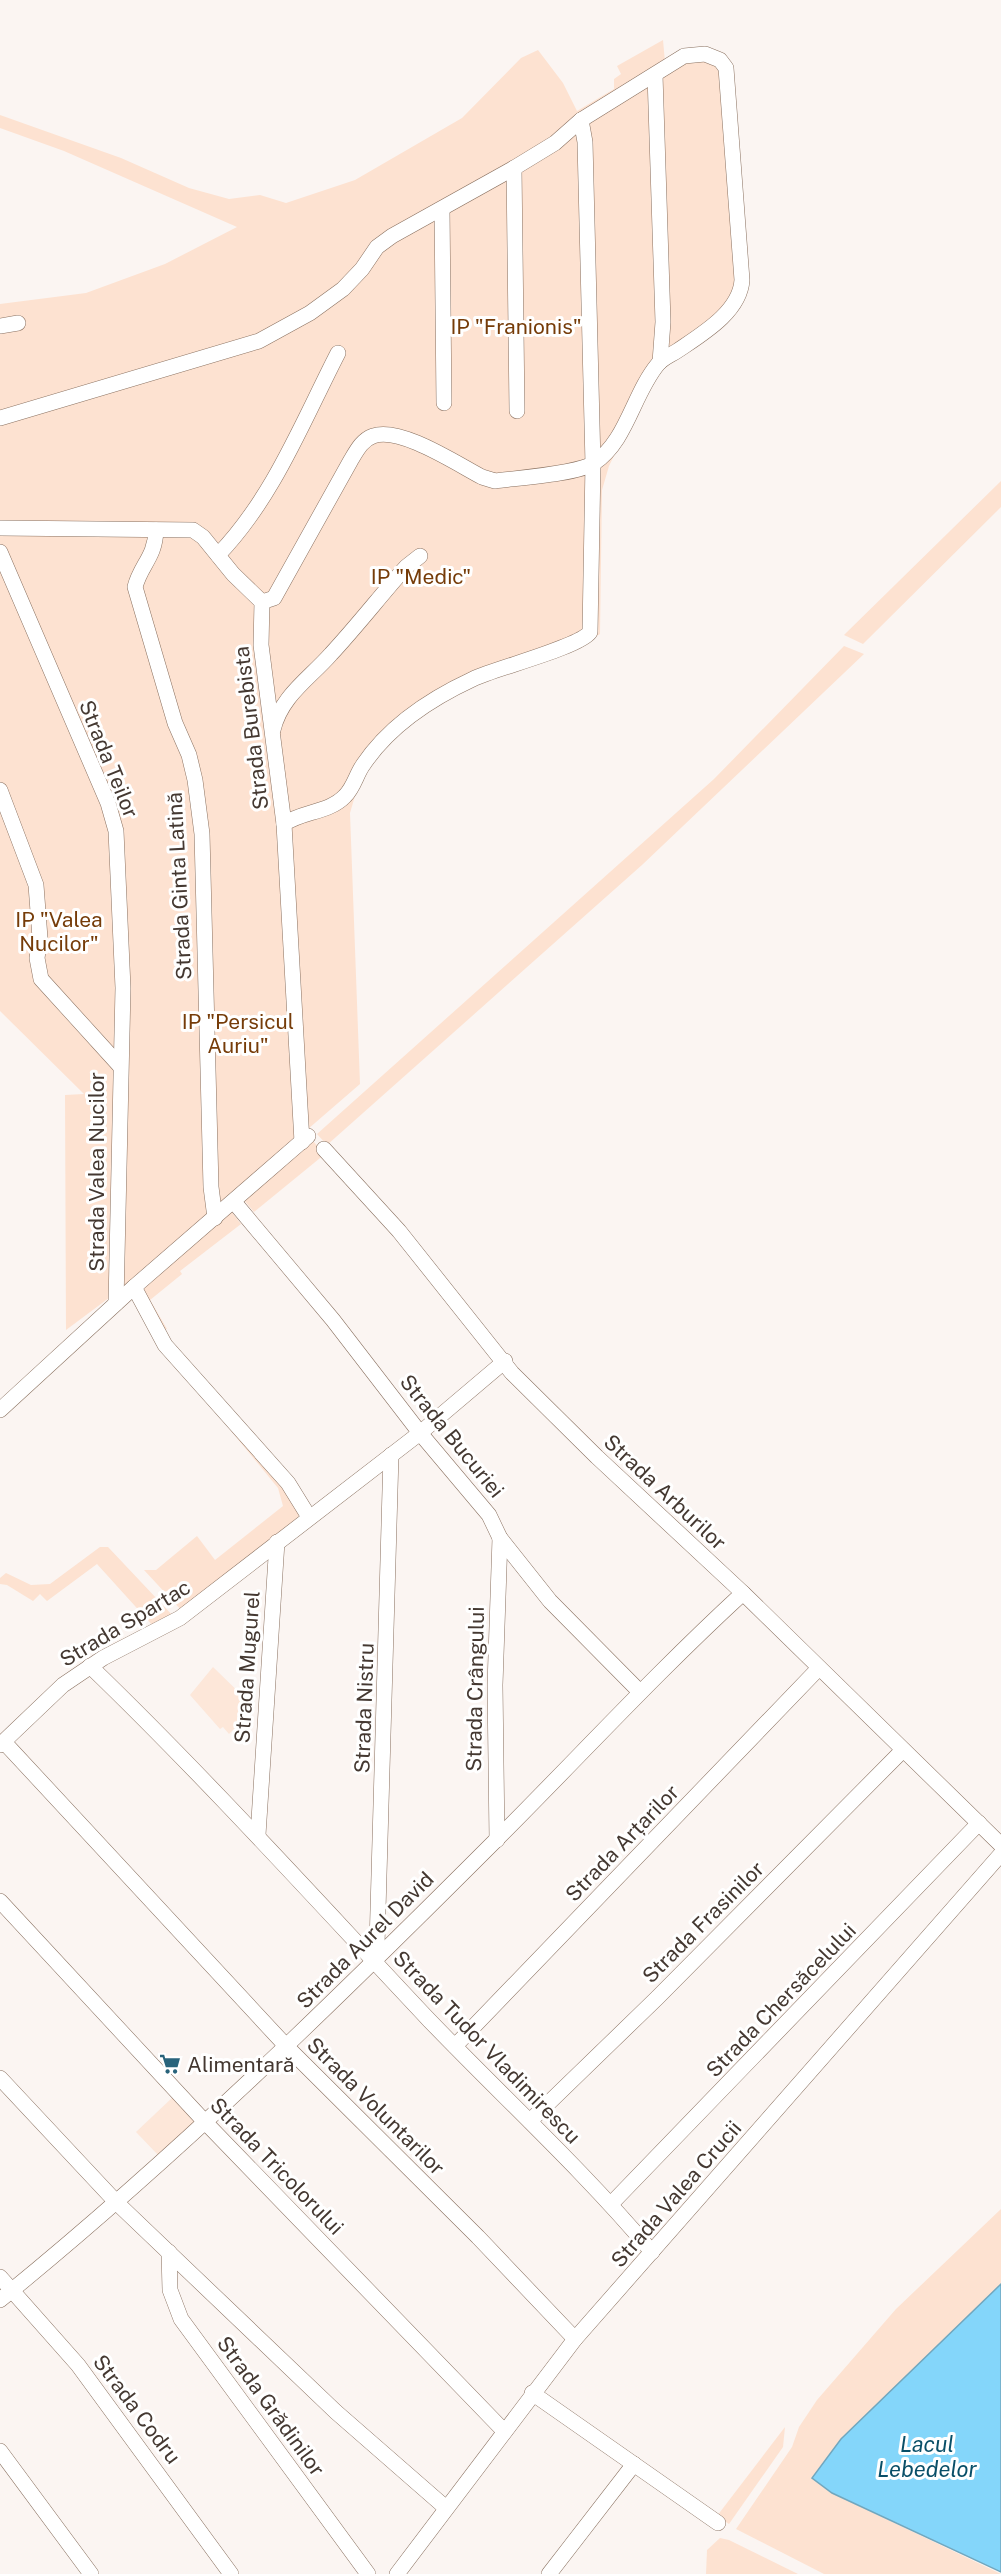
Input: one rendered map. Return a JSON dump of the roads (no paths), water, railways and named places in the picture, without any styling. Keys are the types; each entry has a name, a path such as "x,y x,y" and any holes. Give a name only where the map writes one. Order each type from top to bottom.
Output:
{"street":[{"path":"0,417 196,361 259,341 279,332 343,289 362,269 377,246 425,216 442,209 555,143 581,120 684,57 696,53 713,56 726,68 742,280 741,294 728,310 701,334 660,362 644,384 611,447 593,464 495,481 482,477 402,438 381,434 371,437 363,443 351,459 274,598 262,602 233,574 203,537 193,530 0,528"},
{"path":"655,75 663,322 660,362"},
{"path":"284,824 293,818 331,806 346,796 362,766 381,744 428,703 478,676 568,645 588,635 592,616 593,464 585,142 581,120"},
{"path":"514,168 517,411"},
{"path":"442,209 444,403"},
{"path":"0,326 18,323"},
{"path":"218,555 250,518 268,490 338,353"},
{"name":"Strada Ginta Latină","path":"156,530 151,557 135,587 175,723 189,755 195,780 202,834 211,1186 215,1218"},
{"name":"Strada Teilor","path":"0,552 114,819 122,941 120,1066"},
{"path":"272,736 284,704 406,567 420,556"},
{"name":"Strada Burebista","path":"234,1202 306,1138 284,824 261,645 262,602"},
{"path":"267,700 271,704 284,704"},
{"name":"Strada Valea Nucilor","path":"0,790 36,885 40,938 38,969 41,979 120,1066 116,1303"},
{"name":"Strada Arburilor","path":"324,1149 399,1231 505,1361 512,1373 597,1457 743,1593 1001,1845"},
{"path":"0,1410 134,1287 234,1202"},
{"name":"Strada Bucuriei","path":"234,1202 333,1320 420,1433 489,1515 500,1538 550,1601 640,1692"},
{"path":"134,1287 165,1345 288,1483 309,1517"},
{"path":"277,1542 420,1433 505,1361"},
{"name":"Strada Nistru","path":"374,1961 377,1945 382,1799 391,1455"},
{"name":"Strada Crângului","path":"497,1840 495,1685 500,1538"},
{"name":"Strada Spartac","path":"2,1744 63,1685 90,1666 180,1618 277,1542"},
{"name":"Strada Mugurel","path":"258,1835 277,1542"},
{"name":"Strada Aurel David","path":"6,2295 117,2203 287,2047 497,1840 679,1651 743,1593"},
{"name":"Strada Tudor Vladimirescu","path":"90,1666 258,1835 455,2046 611,2204 652,2252"},
{"name":"Strada Arțarilor","path":"455,2046 819,1668"},
{"name":"Strada Voluntarilor","path":"2,1744 287,2047 478,2237 575,2339"},
{"name":"Strada Frasinilor","path":"530,2121 657,1998 903,1750"},
{"name":"Strada Chersăcelului","path":"611,2204 979,1823"},
{"name":"Strada Valea Crucii","path":"397,2574 575,2339 1001,1854"},
{"name":"Strada Tricolorului","path":"0,1900 205,2122 504,2431"},
{"name":"Strada Grădinilor","path":"0,2078 117,2203 336,2412 446,2508"},
{"name":"Strada Grădinilor","path":"169,2252 170,2290 181,2319 368,2574"},
{"name":"Strada Codru","path":"0,2277 6,2295 78,2365 231,2574"},
{"path":"532,2393 718,2523"},
{"path":"0,2451 91,2574"},
{"path":"549,2574 634,2464"}],"water":[{"name":"Lacul Lebedelor","path":"1001,2284 1001,2572 832,2493 812,2478 841,2439"}],"place":[{"name":"Alimentară","path":"170,2064"}],"park label":[{"name":"IP \"Franionis\"","path":"516,326"},
{"name":"IP \"Medic\"","path":"421,576"},
{"name":"IP \"Valea Nucilor\"","path":"59,931"},
{"name":"IP \"Persicul Auriu\"","path":"238,1033"}]}
